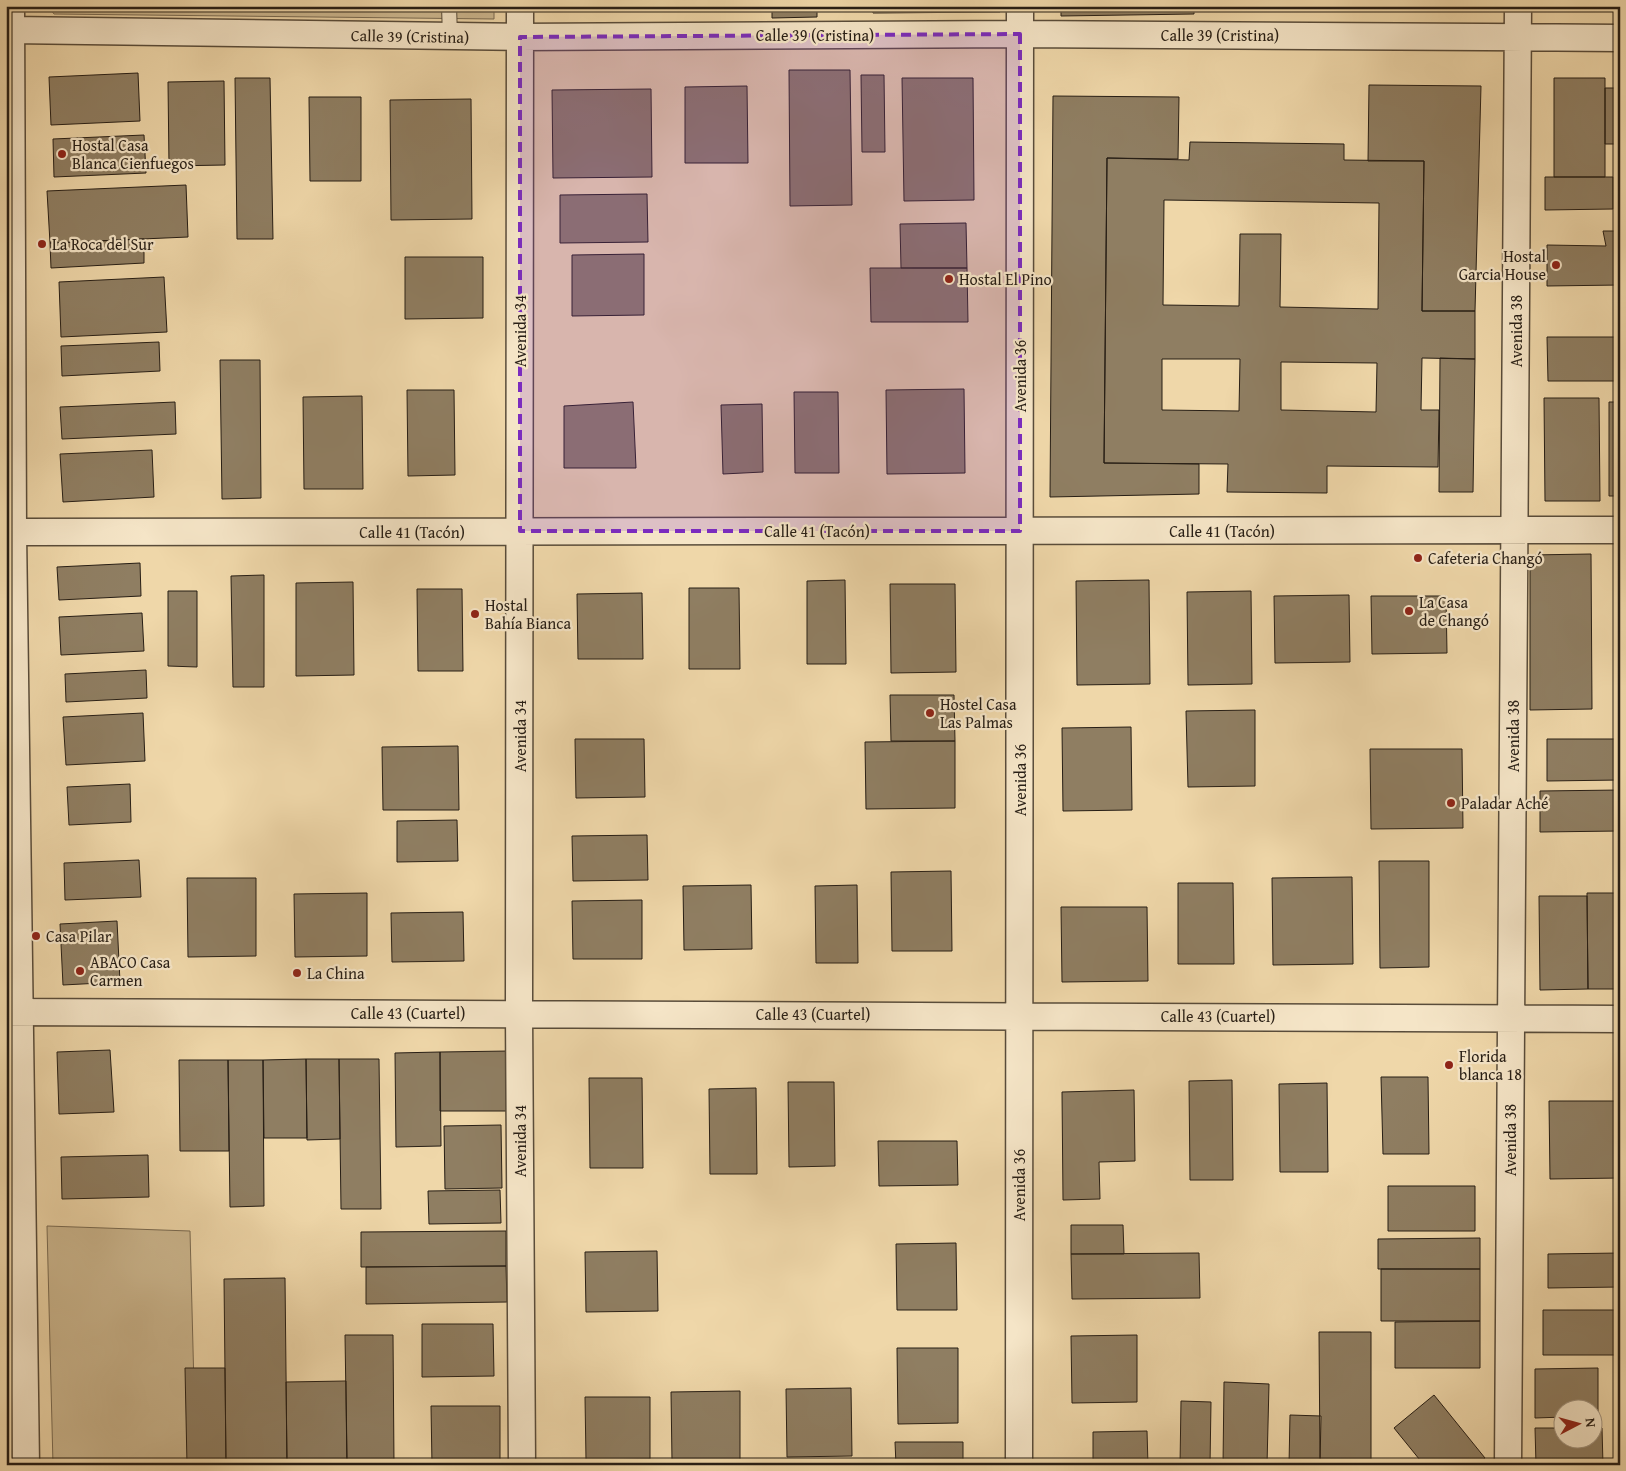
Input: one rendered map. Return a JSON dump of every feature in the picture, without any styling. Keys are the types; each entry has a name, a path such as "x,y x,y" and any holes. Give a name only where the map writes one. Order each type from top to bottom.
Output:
{"street":[{"name":"Avenida 34","path":"520,6 519,1014 522,1465"},
{"name":"Avenida 36","path":"1019,1465 1020,6"},
{"name":"Avenida 38","path":"1508,1465 1518,6"},
{"name":"Calle 39 (Cristina)","path":"11,18 450,36 520,37 1020,34 1620,38"},
{"path":"11,18 13,1012 26,1465"},
{"name":"Calle 41 (Tacón)","path":"13,532 1620,530"},
{"name":"Calle 43 (Cuartel)","path":"13,1012 1019,1014 1620,1018"}],"lane":[{"path":"450,6 450,36"}],"highlighted area":[{"path":"1020,34 1020,531 520,531 520,37"}],"shaded area":[{"path":"48,6 494,6 494,19 54,14"},
{"path":"47,1226 190,1231 196,1465 53,1465"}],"building":[{"path":"560,6 645,6 645,8 560,9"},
{"path":"772,6 817,6 817,17 772,18"},
{"path":"872,6 1000,6 1000,12 873,13"},
{"path":"1061,6 1194,6 1194,14 1061,16"},
{"path":"789,70 850,70 852,205 790,206"},
{"path":"138,73 140,121 51,125 49,77"},
{"path":"861,75 884,75 885,152 862,152"},
{"path":"235,78 270,78 273,239 237,239"},
{"path":"902,78 973,78 974,200 904,201"},
{"path":"1554,78 1605,78 1605,177 1554,177"},
{"path":"224,81 225,165 169,166 168,82"},
{"path":"1369,85 1481,86 1475,311 1422,311 1424,161 1368,161"},
{"path":"747,86 748,163 685,163 685,87"},
{"path":"1605,88 1620,88 1620,144 1605,144"},
{"path":"651,89 652,177 553,178 552,90"},
{"path":"1053,96 1179,97 1178,159 1107,158 1104,463 1199,464 1199,494 1050,497"},
{"path":"309,97 361,97 361,181 310,181"},
{"path":"471,99 472,219 391,220 390,100"},
{"path":"144,135 146,173 54,177 53,139"},
{"path":"1190,142 1344,144 1344,160 1424,161 1422,311 1475,311 1475,359 1422,358 1421,410 1439,410 1438,467 1327,466 1327,493 1227,492 1228,464 1104,463 1107,158 1189,160","holes":["1164,200 1379,203 1378,309 1280,307 1281,234 1240,234 1239,306 1163,305","1162,359 1240,359 1239,411 1162,410","1281,362 1377,363 1376,412 1281,410"]},
{"path":"1545,177 1613,177 1613,209 1545,210"},
{"path":"186,185 188,237 50,243 47,191"},
{"path":"647,194 648,242 560,243 560,195"},
{"path":"966,223 967,268 901,268 900,224"},
{"path":"1603,231 1620,231 1620,285 1547,286 1547,245 1606,246"},
{"path":"144,239 144,263 51,268 50,243"},
{"path":"644,254 644,315 572,316 572,255"},
{"path":"405,257 483,257 483,318 405,319"},
{"path":"870,268 967,268 968,322 871,322"},
{"path":"164,277 167,332 61,337 59,282"},
{"path":"1547,337 1620,337 1620,381 1548,381"},
{"path":"159,342 160,371 62,376 61,346"},
{"path":"1440,358 1475,359 1473,492 1439,492"},
{"path":"220,360 260,360 261,498 222,499"},
{"path":"964,389 965,473 887,474 886,390"},
{"path":"407,390 454,390 455,475 408,476"},
{"path":"794,392 838,392 839,473 795,473"},
{"path":"362,396 363,489 304,489 303,397"},
{"path":"1544,398 1599,398 1600,501 1545,501"},
{"path":"175,402 176,434 62,439 60,407"},
{"path":"633,402 636,468 564,468 564,406"},
{"path":"1609,402 1620,402 1620,496 1609,496"},
{"path":"762,404 763,472 723,474 721,405"},
{"path":"152,450 154,497 63,502 60,454"},
{"path":"1591,554 1592,709 1530,710 1530,555"},
{"path":"140,563 141,596 59,600 57,567"},
{"path":"264,575 264,687 233,687 231,576"},
{"path":"845,580 846,664 807,664 807,581"},
{"path":"1149,580 1150,684 1077,685 1076,581"},
{"path":"353,582 354,675 296,676 296,583"},
{"path":"890,584 955,584 956,672 891,673"},
{"path":"689,588 739,588 740,669 689,669"},
{"path":"417,589 462,589 463,671 418,671"},
{"path":"168,591 197,591 197,667 168,666"},
{"path":"1251,591 1252,684 1188,685 1187,592"},
{"path":"642,593 643,659 578,659 577,594"},
{"path":"1349,595 1350,662 1275,663 1274,596"},
{"path":"1371,596 1446,596 1447,653 1372,654"},
{"path":"142,613 144,651 61,655 59,617"},
{"path":"146,670 147,698 66,702 65,674"},
{"path":"890,695 954,695 955,741 891,741"},
{"path":"1255,710 1255,786 1188,787 1186,711"},
{"path":"143,713 145,761 66,765 63,717"},
{"path":"1131,727 1132,810 1063,811 1062,728"},
{"path":"575,739 644,739 645,797 576,798"},
{"path":"1547,739 1620,739 1620,780 1547,781"},
{"path":"955,741 955,808 866,809 865,742"},
{"path":"458,746 459,810 383,810 382,747"},
{"path":"1370,749 1462,749 1463,828 1371,829"},
{"path":"130,784 131,822 69,825 67,787"},
{"path":"1620,790 1620,831 1540,832 1540,791"},
{"path":"457,820 458,861 397,862 397,821"},
{"path":"647,835 648,880 573,881 572,836"},
{"path":"139,860 141,897 65,900 64,863"},
{"path":"1379,861 1429,861 1429,967 1380,968"},
{"path":"951,871 952,951 892,951 891,872"},
{"path":"1352,877 1353,964 1273,965 1272,878"},
{"path":"187,878 256,878 256,956 188,957"},
{"path":"1178,883 1233,883 1234,964 1178,964"},
{"path":"751,885 752,949 684,950 683,886"},
{"path":"857,885 858,963 816,963 815,886"},
{"path":"367,893 367,956 295,957 294,894"},
{"path":"1587,893 1620,893 1620,989 1588,989"},
{"path":"1539,896 1587,896 1588,989 1540,990"},
{"path":"642,900 642,959 573,959 572,901"},
{"path":"1061,907 1147,907 1148,981 1062,982"},
{"path":"463,912 464,961 392,962 391,913"},
{"path":"117,921 120,982 63,985 60,924"},
{"path":"110,1050 114,1112 59,1114 57,1052"},
{"path":"509,1051 510,1111 440,1111 440,1052"},
{"path":"440,1052 441,1146 396,1147 395,1053"},
{"path":"306,1059 339,1059 340,1139 307,1140"},
{"path":"306,1059 307,1138 264,1138 263,1060"},
{"path":"339,1059 379,1059 381,1209 341,1209"},
{"path":"179,1060 228,1060 229,1151 180,1151"},
{"path":"228,1060 263,1060 264,1206 230,1207"},
{"path":"1381,1077 1428,1077 1429,1154 1383,1154"},
{"path":"589,1078 642,1078 643,1168 590,1168"},
{"path":"1232,1080 1233,1180 1190,1180 1189,1081"},
{"path":"788,1082 834,1082 835,1166 789,1167"},
{"path":"1327,1083 1328,1172 1280,1172 1279,1084"},
{"path":"756,1088 757,1174 710,1174 709,1089"},
{"path":"1134,1090 1135,1161 1099,1162 1100,1199 1063,1200 1062,1092"},
{"path":"1549,1101 1620,1101 1620,1178 1550,1179"},
{"path":"501,1125 502,1188 445,1189 444,1126"},
{"path":"878,1141 957,1141 958,1185 879,1186"},
{"path":"148,1155 149,1197 62,1199 61,1157"},
{"path":"1388,1186 1475,1186 1475,1231 1388,1231"},
{"path":"500,1190 501,1223 429,1224 428,1191"},
{"path":"1071,1225 1123,1225 1124,1254 1071,1254"},
{"path":"506,1231 506,1266 361,1267 361,1232"},
{"path":"1480,1238 1480,1269 1378,1269 1378,1239"},
{"path":"956,1243 957,1310 897,1310 896,1244"},
{"path":"657,1251 658,1311 586,1312 585,1252"},
{"path":"1199,1253 1200,1298 1072,1299 1071,1254"},
{"path":"1620,1253 1620,1287 1548,1288 1548,1254"},
{"path":"506,1266 507,1302 366,1304 366,1267"},
{"path":"1381,1269 1480,1269 1480,1321 1381,1321"},
{"path":"285,1278 287,1465 226,1465 224,1279"},
{"path":"1543,1310 1620,1310 1620,1355 1543,1355"},
{"path":"1480,1321 1480,1368 1395,1368 1395,1322"},
{"path":"422,1324 493,1324 494,1376 422,1377"},
{"path":"1319,1332 1371,1332 1371,1465 1320,1465"},
{"path":"345,1335 393,1335 394,1465 347,1465"},
{"path":"1137,1335 1137,1402 1072,1403 1071,1336"},
{"path":"897,1348 958,1348 958,1423 898,1424"},
{"path":"185,1368 225,1368 226,1465 187,1465"},
{"path":"1598,1368 1598,1398 1554,1398 1554,1417 1535,1418 1535,1369"},
{"path":"346,1381 347,1465 287,1465 286,1382"},
{"path":"1224,1382 1269,1384 1267,1465 1223,1465"},
{"path":"851,1388 852,1456 787,1457 786,1389"},
{"path":"740,1391 740,1460 672,1461 671,1392"},
{"path":"1434,1395 1485,1458 1477,1465 1424,1465 1394,1428"},
{"path":"585,1397 650,1397 650,1459 586,1460"},
{"path":"1181,1401 1211,1402 1210,1465 1180,1465"},
{"path":"431,1406 500,1406 500,1465 432,1465"},
{"path":"1290,1415 1321,1416 1320,1465 1289,1465"},
{"path":"1535,1428 1554,1428 1554,1448 1603,1448 1603,1465 1536,1465"},
{"path":"1147,1431 1148,1465 1093,1465 1093,1432"},
{"path":"895,1442 963,1442 963,1465 896,1465"}],"place":[{"name":"Hostal Casa Blanca Cienfuegos","path":"62,154"},
{"name":"La Roca del Sur","path":"42,244"},
{"name":"Hostal Garcia House","path":"1556,265"},
{"name":"Hostal El Pino","path":"949,279"},
{"name":"Cafeteria Changó","path":"1418,558"},
{"name":"La Casa de Changó","path":"1409,611"},
{"name":"Hostal Bahía Bianca","path":"475,614"},
{"name":"Hostel Casa Las Palmas","path":"930,713"},
{"name":"Paladar Aché","path":"1451,803"},
{"name":"Casa Pilar","path":"36,936"},
{"name":"ABACO Casa Carmen","path":"80,971"},
{"name":"La China","path":"297,973"},
{"name":"Florida blanca 18","path":"1449,1065"}]}
